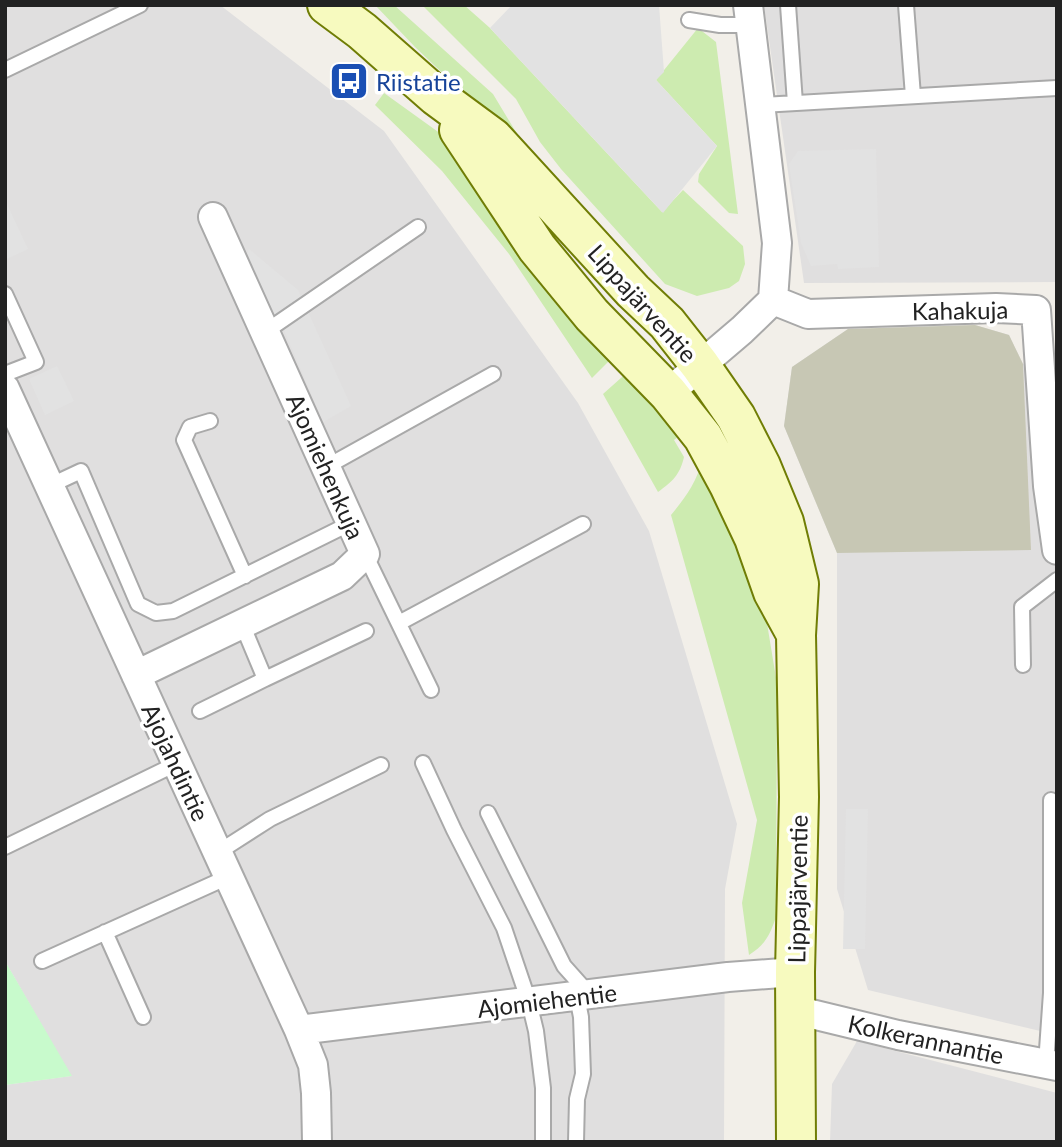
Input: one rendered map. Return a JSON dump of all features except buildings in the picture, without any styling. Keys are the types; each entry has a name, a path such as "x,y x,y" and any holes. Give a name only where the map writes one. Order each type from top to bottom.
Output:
{"main road":[{"name":"Lippajärventie","path":"327,5 362,31 436,96 493,138 633,291 667,323 736,417 761,466 784,522 799,584 796,635 799,797 795,972 796,1142"},
{"name":"Lippajärventie","path":"436,96 537,248 592,315 668,393 703,437 754,538 773,592 796,635"}],"street":[{"path":"668,393 773,300 777,243 750,15"},
{"name":"Ajomiehenkuja","path":"136,675 342,576 365,554 213,217"},
{"name":"Kahakuja","path":"773,300 808,314 996,308 1036,310 1048,486 1057,550"},
{"name":"Ajojahdintie","path":"5,389 299,1030 313,1065 317,1142"},
{"name":"Ajomiehentie","path":"299,1030 728,977 795,972"},
{"name":"Kolkerannantie","path":"795,1010 898,1035 1051,1065"}],"lane":[{"path":"5,70 140,5"},
{"path":"788,5 795,103"},
{"path":"906,5 913,96"},
{"path":"689,20 720,25 750,15"},
{"path":"761,104 1057,88"},
{"path":"265,332 418,227"},
{"path":"5,294 36,362 5,374"},
{"path":"326,467 493,374"},
{"path":"210,421 190,427 184,440 245,576"},
{"path":"49,486 81,471 138,604 156,613 173,611 351,523"},
{"path":"399,623 583,523"},
{"path":"365,554 431,690"},
{"path":"1024,665 1022,607 1057,580"},
{"path":"242,624 265,679"},
{"path":"200,711 366,631"},
{"path":"424,763 454,830 504,928 529,1002 536,1031 543,1088 543,1142"},
{"path":"5,847 176,764"},
{"path":"42,961 105,932 223,865 270,819 381,765"},
{"path":"1051,800 1054,993 1051,1065"},
{"path":"488,813 564,966 583,996 583,1074 577,1100 576,1142"},
{"path":"105,932 143,1017"}],"shaded area":[{"path":"5,5 220,5 384,131 578,403 649,531 737,824 725,889 724,1142 5,1142 5,1085 71,1076 5,961"},
{"path":"512,5 659,5 664,72 656,80 717,146 663,213 490,28"},
{"path":"764,5 1057,5 1057,282 804,283"},
{"path":"876,149 879,267 838,269 837,264 811,266 801,243 789,164 798,151"},
{"path":"5,200 28,249 5,260"},
{"path":"249,249 298,290 351,406 323,422 284,330 234,287"},
{"path":"975,325 1009,335 1023,364 1057,349 1057,1035 868,990 837,889 837,553 784,426 792,367 848,329"},
{"path":"975,325 1009,335 1023,364 1031,550 837,553 784,426 792,367 848,329"},
{"path":"57,366 74,401 45,415 29,379"},
{"path":"846,809 868,809 865,949 843,949"},
{"path":"857,1041 1057,1093 1057,1142 830,1142 832,1084"}],"green space":[{"path":"375,5 394,5 493,94 531,157 415,47"},
{"path":"422,5 464,5 490,28 662,212 683,190 743,246 745,264 739,281 729,288 697,296 665,284 561,169 540,142 516,99"},
{"path":"698,28 716,42 738,214 729,213 698,182 699,174 717,146 656,80"},
{"path":"384,93 448,139 616,354 592,378 509,254 442,171 375,105"},
{"path":"631,369 684,432 674,440 684,457 680,469 658,492 603,394"},
{"path":"702,460 763,599 777,684 776,917 766,939 749,955 742,903 757,820 671,515 690,489"},
{"path":"5,961 65,1064 72,1076 5,1085"}],"place":[{"name":"Riistatie","path":"349,81"}]}
